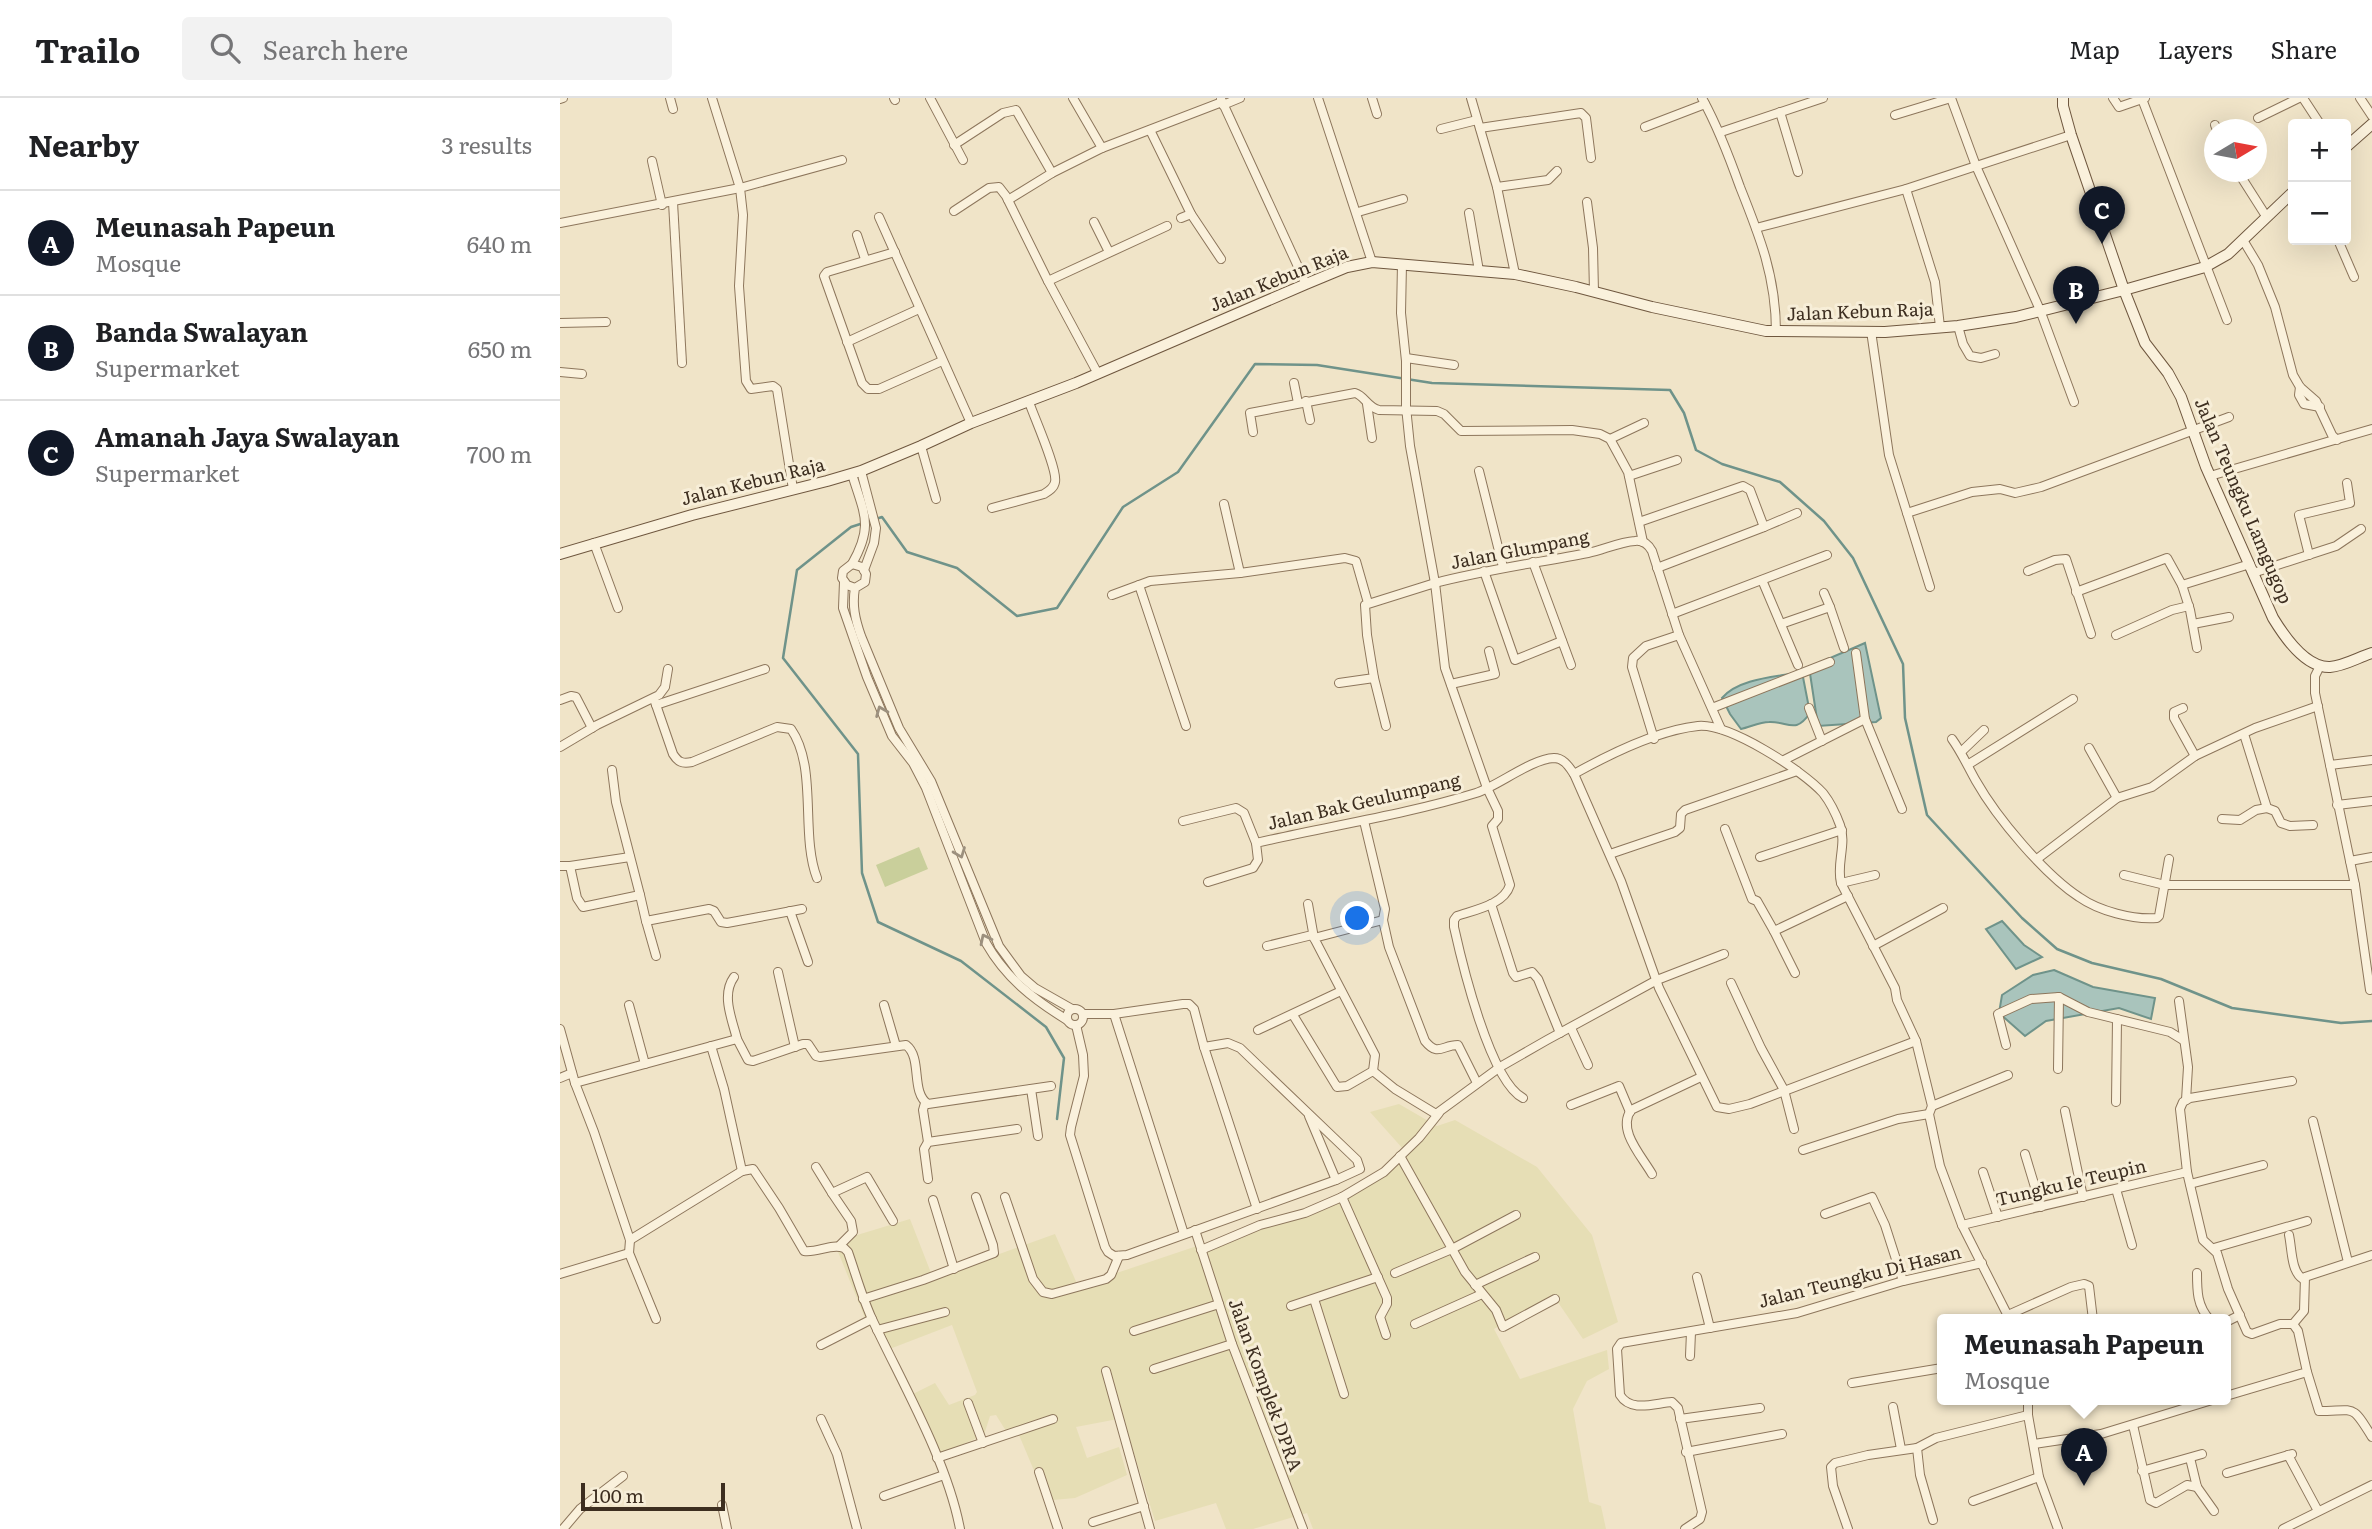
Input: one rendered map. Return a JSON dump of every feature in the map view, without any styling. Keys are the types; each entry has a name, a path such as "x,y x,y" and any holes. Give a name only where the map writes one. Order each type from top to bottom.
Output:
{"street":[{"path":"670,98 673,109"},
{"path":"712,98 740,188 743,215 739,286 746,381 751,389 773,386 777,389 793,489"},
{"path":"930,98 962,160"},
{"path":"1073,98 1102,148"},
{"path":"1008,200 1052,173 1102,148 1222,102 1240,98"},
{"path":"1318,98 1358,212 1372,262"},
{"path":"1372,98 1377,114"},
{"path":"1471,98 1497,187 1515,274"},
{"path":"1721,132 1823,98"},
{"path":"1895,115 1951,98 1976,166 2040,310 2074,402"},
{"name":"Jalan Teungku Lamgugop","path":"2063,98 2071,135 2145,343 2168,373 2181,397 2210,476 2273,618 2281,632 2304,656 2320,666"},
{"path":"2113,98 2119,107 2143,99 2227,320"},
{"path":"2258,118 2301,98 2316,119"},
{"path":"2360,98 2372,116"},
{"path":"1645,127 1704,101 1721,132 1756,228 1775,293 1776,332"},
{"path":"1222,102 1306,284"},
{"path":"954,145 1003,113 1016,110 1052,173"},
{"path":"1780,112 1798,172"},
{"path":"1441,129 1581,113 1586,118 1591,158"},
{"path":"2351,143 2372,124"},
{"path":"1150,130 1191,214 1221,259"},
{"path":"1756,228 1906,189 2071,135"},
{"path":"560,223 740,188 842,160"},
{"path":"652,162 662,205"},
{"path":"1497,187 1548,180 1557,171"},
{"path":"2244,182 2266,216"},
{"path":"954,212 993,186 999,187 1098,374"},
{"path":"1906,189 1935,282 1940,327"},
{"name":"Jalan Kebun Raja","path":"560,554 856,472 971,423 1098,374 1347,267 1372,262 1515,274 1665,310 1776,332 1871,331 1958,326 2016,317 2205,267 2220,260 2244,240 2288,196"},
{"path":"1358,212 1403,199"},
{"path":"673,202 682,363"},
{"path":"1587,202 1593,248 1594,292"},
{"path":"1469,213 1479,271"},
{"path":"1181,218 1191,214"},
{"path":"879,217 971,423"},
{"path":"1094,222 1109,252"},
{"path":"1048,281 1167,226"},
{"path":"857,235 865,260"},
{"path":"2244,240 2266,283 2280,322 2293,375 2300,387 2312,396 2320,407 2332,435 2337,440"},
{"path":"2339,245 2354,277"},
{"path":"895,252 827,272 824,276 862,383 868,389 879,389 942,362"},
{"name":"Jalan Glumpang","path":"1402,264 1401,313 1406,358 1406,409 1410,446 1435,583 1484,570 1590,553 1628,542 1643,542"},
{"path":"847,342 919,309"},
{"path":"560,323 606,323"},
{"path":"1958,326 1970,356 1981,358 1995,354"},
{"path":"1871,331 1889,455 1930,587"},
{"path":"1406,358 1454,365"},
{"path":"560,372 582,374"},
{"path":"1294,383 1310,420"},
{"path":"1253,432 1250,412 1355,393 1371,408 1379,410 1437,411 1444,414 1461,431 1572,430 1600,434 1610,439 1629,477 1643,542 1648,545 1679,635 1721,729"},
{"path":"992,508 1044,494 1052,490 1055,483 1053,468 1029,402"},
{"path":"1367,404 1372,438"},
{"path":"1907,513 1972,492 2000,489 2015,493 2041,487 2229,417"},
{"path":"1610,439 1644,423"},
{"path":"2210,476 2372,429"},
{"path":"921,446 936,499"},
{"path":"1629,477 1677,460"},
{"path":"1479,471 1503,567"},
{"path":"855,588 864,582 864,570 874,543 856,472"},
{"path":"2309,555 2299,515 2350,503 2347,483"},
{"path":"1639,522 1743,486 1750,489 1764,527"},
{"path":"1224,503 1240,573"},
{"path":"1657,568 1797,513"},
{"path":"871,528 852,564 843,571 843,608 867,677 892,736 921,776 939,810 999,946 1021,976 1035,988 1072,1009 1080,1010 1083,1020 1076,1025"},
{"path":"2182,585 2309,555 2341,543 2361,529"},
{"path":"594,543 618,608"},
{"path":"1672,614 1827,555"},
{"path":"1112,595 1150,581 1240,573 1352,558 1359,569 1368,603"},
{"path":"2076,592 2167,558 2182,585 2197,648"},
{"path":"2028,571 2055,560 2066,559 2091,634"},
{"path":"1533,562 1571,665"},
{"path":"852,564 859,565 864,570"},
{"path":"1484,570 1515,660 1562,641"},
{"path":"1762,580 1798,665"},
{"path":"844,582 855,588"},
{"path":"1386,726 1374,678 1365,605 1435,583 1441,646 1451,684 1487,788 1498,811 1498,819 1492,829 1510,885 1508,891 1491,904 1457,916 1454,920 1468,988 1500,1067 1522,1098"},
{"path":"1139,585 1186,726"},
{"path":"855,588 854,610 861,636 899,728 925,768 974,917 996,961 1035,1001 1076,1025"},
{"path":"1824,593 1844,648"},
{"path":"2116,635 2172,610 2189,606"},
{"path":"1781,625 1830,607"},
{"path":"2193,624 2228,617"},
{"path":"1654,738 1632,667 1633,658 1646,646 1679,635"},
{"path":"1451,684 1495,674 1489,651"},
{"path":"1856,653 1865,719 1902,809"},
{"path":"2370,990 2355,885 2337,806 2315,676 2320,666 2333,667 2372,653"},
{"path":"1712,708 1830,662"},
{"path":"655,702 665,687 668,669"},
{"path":"560,747 592,728 655,702 765,669"},
{"path":"1339,683 1374,678"},
{"path":"560,700 576,697 592,728"},
{"path":"1969,764 2073,699"},
{"path":"655,702 673,754 683,763 692,762 777,727 791,729 800,748 808,800 810,850 817,878"},
{"path":"2037,859 2117,798 2152,787 2195,756 2318,706"},
{"path":"1809,708 1822,741"},
{"path":"2183,708 2174,712 2174,718 2195,756"},
{"path":"1784,760 1865,719"},
{"path":"1916,1041 1729,1109 1717,1107 1700,1077 1657,981 1610,854 1574,774 1654,738 1698,726 1721,729 1784,760 1823,794 1834,810 1842,830 1838,871 1841,883 1895,988 1897,1000 1916,1041 1940,1166 1962,1225 2008,1314"},
{"path":"1961,752 1983,730"},
{"path":"2244,734 2267,808"},
{"path":"1952,739 2001,818 2037,859 2080,898 2110,911 2157,918 2169,859"},
{"path":"2089,748 2117,798"},
{"name":"Jalan Bak Geulumpang","path":"1208,882 1253,868 1258,860 1256,843 1439,804 1487,788 1506,777 1553,758 1563,760 1574,774"},
{"path":"2330,765 2372,760"},
{"path":"612,770 616,802 656,956"},
{"path":"1610,854 1675,832 1680,828 1681,814 1685,810 1797,771"},
{"path":"2337,806 2372,801"},
{"path":"1183,821 1236,808 1244,813 1256,843"},
{"path":"2222,819 2240,820 2256,810 2267,808 2275,811 2281,823 2290,826 2314,825"},
{"path":"1364,821 1385,909 1382,920 1395,967 1425,1041 1430,1048 1438,1051 1458,1045 1477,1083"},
{"path":"1726,829 1752,899 1757,901 1795,973"},
{"path":"1760,857 1842,830"},
{"path":"560,866 630,857"},
{"path":"2350,861 2372,857"},
{"path":"570,866 577,898 583,906 640,895"},
{"path":"1841,883 1875,875"},
{"path":"2124,875 2165,885 2355,885"},
{"path":"1774,931 1848,896"},
{"path":"1308,904 1313,937 1375,1055 1373,1071"},
{"path":"1491,904 1513,973 1516,976 1532,972 1538,979 1560,1033"},
{"path":"1873,946 1943,908"},
{"path":"646,921 709,909 724,923 802,909"},
{"path":"790,911 808,962"},
{"path":"974,917 984,912"},
{"path":"1267,946 1382,920"},
{"path":"1201,1250 1273,1220 1305,1213 1342,1197 1384,1172 1419,1138 1439,1113 1500,1067 1657,981 1724,954"},
{"path":"778,972 795,1047"},
{"path":"734,977 728,987 727,999 737,1039 744,1055 750,1060 807,1044 820,1058 906,1045 911,1049 921,1096 925,1103 923,1117 928,1143"},
{"path":"1731,983 1784,1090 1794,1129"},
{"path":"1258,1030 1340,991"},
{"path":"2059,997 2059,1069"},
{"path":"2006,1045 1998,1014 2031,999 2059,997 2088,1012 2170,1031 2183,1040"},
{"path":"2179,1001 2188,1067 2186,1100 2180,1109 2187,1172 2203,1240 2214,1248 2250,1334 2280,1324 2293,1324 2304,1311 2304,1279"},
{"path":"1083,1014 1114,1014 1189,1004 1194,1009 1257,1209"},
{"path":"629,1005 645,1064"},
{"path":"884,1005 896,1046"},
{"path":"1067,1020 1066,1015 1072,1009"},
{"path":"1114,1014 1184,1234"},
{"path":"1293,1014 1337,1087 1347,1086 1373,1071"},
{"path":"2116,1102 2117,1019"},
{"path":"1076,1025 1083,1055 1084,1076 1070,1135 1105,1247 1111,1255 1119,1256 1184,1234 1358,1171 1359,1163 1240,1048 1228,1043 1204,1047"},
{"path":"1571,1028 1588,1065"},
{"path":"560,1029 573,1078 630,1240 629,1253 656,1320"},
{"path":"560,1078 573,1078 645,1064 737,1039"},
{"path":"712,1046 743,1171"},
{"path":"1373,1071 1428,1111 1439,1113"},
{"path":"1803,1150 1931,1110 2008,1075"},
{"path":"1652,1174 1626,1129 1625,1122 1630,1112 1700,1077"},
{"path":"2186,1100 2292,1081"},
{"path":"925,1103 1051,1086"},
{"path":"1571,1105 1619,1086 1630,1112"},
{"path":"1031,1089 1038,1136"},
{"path":"1307,1110 1336,1180"},
{"path":"2065,1111 2083,1197"},
{"path":"2313,1121 2348,1262"},
{"path":"928,1179 924,1145 1017,1129"},
{"path":"2025,1154 2041,1207"},
{"path":"1400,1156 1465,1272 1496,1310 1503,1327 1555,1299"},
{"path":"2190,1184 2263,1165"},
{"path":"630,1240 743,1171 756,1171 804,1251 813,1252 839,1246 853,1232 851,1221 816,1167"},
{"path":"1983,1172 1998,1217"},
{"name":"Tungku Ie Teupin","path":"1962,1225 2187,1172"},
{"path":"832,1193 867,1177 893,1221"},
{"path":"2116,1189 2132,1245"},
{"path":"863,1299 993,1253 993,1245 976,1197"},
{"path":"1006,1197 1033,1279 1043,1292 1052,1294 1106,1279 1111,1275 1119,1256"},
{"path":"1342,1197 1387,1298 1380,1317 1386,1335"},
{"path":"1825,1214 1872,1197 1885,1225 1903,1281"},
{"path":"933,1200 954,1269"},
{"path":"1395,1273 1452,1249 1516,1215"},
{"path":"2214,1248 2307,1221"},
{"name":"Jalan Komplek DPRA","path":"1195,1230 1232,1344 1303,1529"},
{"path":"2289,1235 2295,1270 2299,1277 2304,1279 2372,1255"},
{"path":"839,1246 848,1252 863,1299 937,1458 951,1493 960,1529"},
{"path":"560,1274 629,1253"},
{"path":"1475,1285 1535,1257"},
{"name":"Jalan Teungku Di Hasan","path":"1680,1419 1678,1408 1672,1402 1638,1406 1624,1402 1620,1395 1618,1349 1624,1342 1797,1313 1903,1281 1982,1263"},
{"path":"2197,1273 2197,1297 2205,1314"},
{"path":"1291,1306 1378,1277"},
{"path":"1697,1277 1710,1328"},
{"path":"2015,1314 2071,1287 2084,1284 2089,1286 2092,1314"},
{"path":"1415,1324 1482,1294"},
{"path":"1314,1299 1344,1394"},
{"path":"1134,1331 1219,1304"},
{"path":"877,1329 945,1312"},
{"path":"2231,1320 2240,1315"},
{"path":"821,1345 872,1319"},
{"path":"2293,1324 2298,1331 2319,1411 2354,1411 2372,1437"},
{"path":"1690,1356 1691,1332"},
{"path":"1154,1369 1232,1344"},
{"path":"1853,1383 1937,1369"},
{"path":"1106,1371 1150,1529"},
{"path":"2231,1395 2307,1372"},
{"path":"968,1403 983,1443"},
{"path":"2028,1405 2039,1477 2058,1529"},
{"path":"2034,1444 2101,1434 2197,1405"},
{"path":"1893,1407 1901,1449"},
{"path":"1685,1529 1697,1522 1702,1512 1680,1419 1760,1408"},
{"path":"1849,1529 1833,1486 1831,1467 1835,1463 1917,1448 1936,1438 2028,1415"},
{"path":"821,1419 837,1454 857,1529"},
{"path":"937,1458 1053,1419"},
{"path":"2133,1425 2148,1496 2152,1502 2156,1503 2187,1485 2197,1487"},
{"path":"1686,1452 1782,1434"},
{"path":"1917,1448 1920,1475 1933,1520"},
{"path":"2142,1471 2202,1454"},
{"path":"2227,1473 2290,1454 2318,1511"},
{"path":"2190,1458 2197,1487 2214,1511"},
{"path":"1039,1472 1058,1529"},
{"path":"884,1496 944,1475"},
{"path":"563,1529 580,1508 623,1476"},
{"path":"1973,1501 2039,1477"},
{"path":"2283,1529 2372,1485"},
{"path":"722,1505 727,1529"},
{"path":"1093,1522 1144,1506"}],"shaded area":[{"path":"1399,1104 1437,1126 1455,1120 1537,1167 1592,1235 1618,1322 1583,1339 1553,1295 1494,1329 1520,1379 1607,1350 1609,1369 1587,1381 1573,1409 1589,1502 1601,1506 1606,1529 1313,1529 1307,1513 1253,1529 1226,1529 1216,1503 1155,1521 1123,1418 1076,1427 1087,1458 1119,1447 1127,1475 1075,1498 1053,1500 1045,1494 1019,1435 1006,1431 996,1415 990,1416 984,1435 939,1455 909,1396 935,1383 949,1405 977,1392 952,1325 887,1350 875,1318 865,1318 834,1242 910,1219 933,1278 1055,1234 1078,1286 1355,1193 1404,1150 1370,1112"}],"green space":[{"path":"919,847 928,869 885,887 876,865"}],"water":[{"path":"1865,643 1881,718 1876,722 1818,726 1809,667"},
{"path":"1802,672 1810,713 1800,724 1766,722 1741,729 1722,698 1729,691 1748,682"},
{"path":"2002,921 2024,945 2042,957 2016,969 1986,929"},
{"path":"2054,970 2093,987 2155,998 2151,1019 2119,1008 2046,1021 2025,1036 1999,1013 2002,995 2033,975"}],"waterway":[{"path":"1057,1119 1064,1058 1046,1027 961,961 878,922 862,873 858,754 783,658 797,570 851,527 882,517 907,552 957,568 1017,616 1057,608 1123,507 1178,472 1255,364 1317,365 1432,383 1670,390 1684,413 1696,450 1722,464 1780,482 1824,521 1853,558 1903,664 1905,718 1927,815 2022,918 2057,949 2092,963 2161,979 2232,1008 2341,1023 2372,1021"}],"place":[{"name":"Amanah Jaya Swalayan","path":"2102,244"},
{"name":"Banda Swalayan","path":"2076,324"},
{"name":"Meunasah Papeun","path":"2084,1486"}]}
